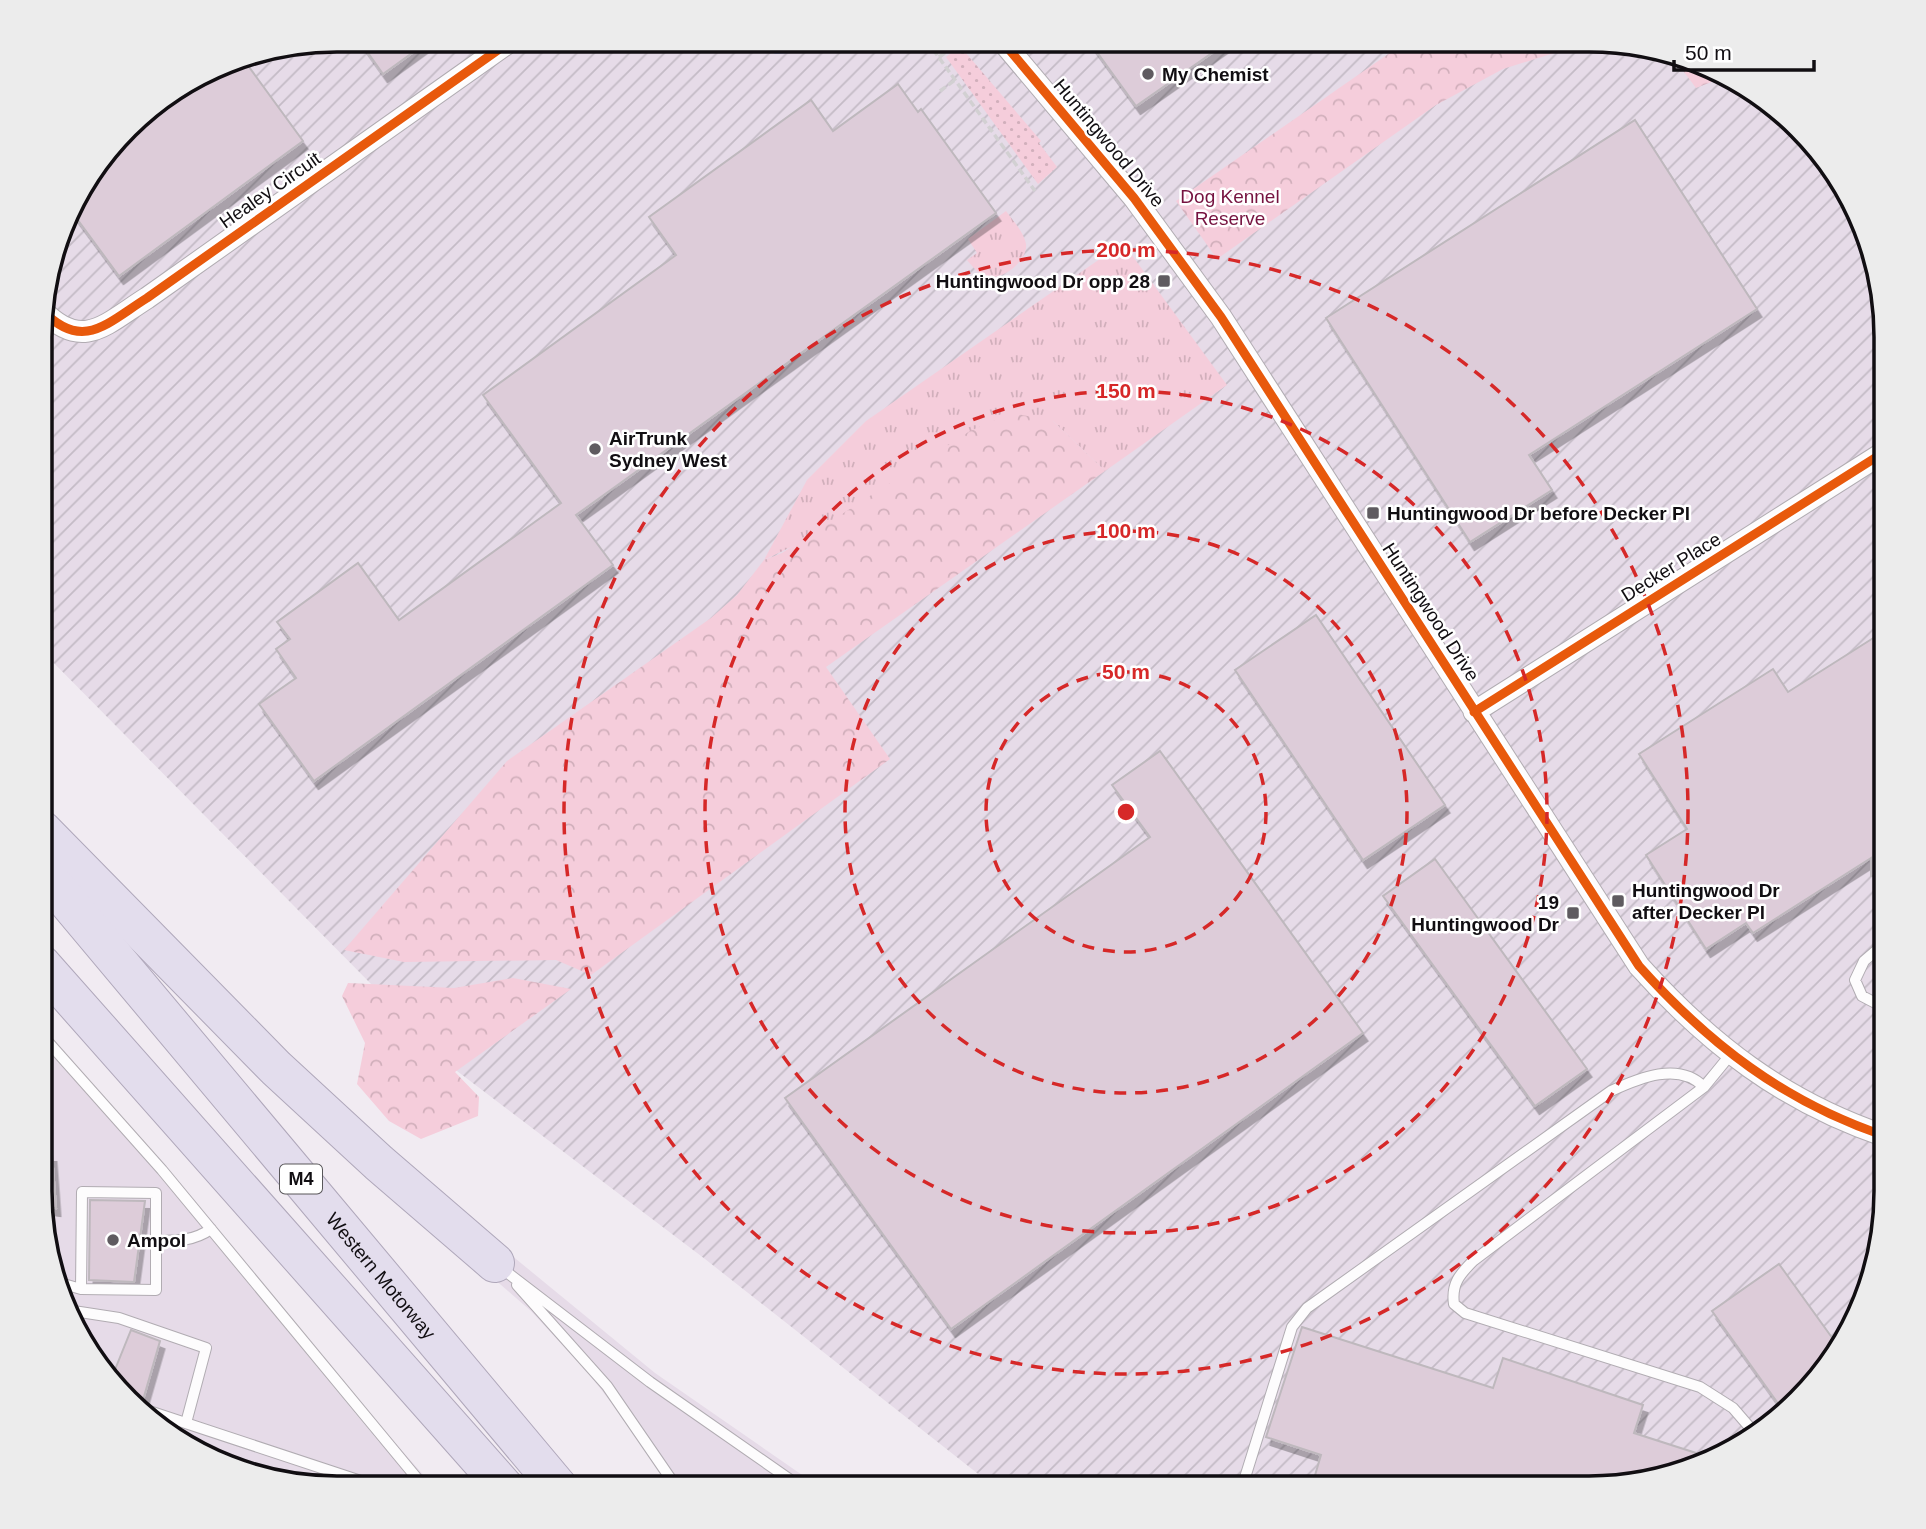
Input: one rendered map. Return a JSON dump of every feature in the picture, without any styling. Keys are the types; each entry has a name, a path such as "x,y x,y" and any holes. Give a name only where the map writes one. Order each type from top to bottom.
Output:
{"highway":[{"path":"52,840 276,1068 495,1263"},
{"name":"Western Motorway","path":"52,884 549,1476"},
{"name":"M4","path":"52,976 494,1476"}],"street":[{"name":"Healey Circuit","path":"53,321 59,328 76,333 95,330 147,298 495,52"},
{"name":"Huntingwood Drive","path":"1011,52 1142,208 1222,317 1639,966 1690,1022 1731,1054 1803,1101 1874,1131"},
{"name":"Decker Place","path":"1474,712 1874,459"}],"lane":[{"path":"1874,952 1864,961 1855,980 1862,996 1874,1002"},
{"path":"52,1047 211,1229 415,1476"},
{"path":"1731,1054 1704,1087 1473,1261 1458,1277 1452,1292 1454,1304 1465,1313 1699,1387 1733,1408 1750,1427"},
{"path":"1245,1476 1292,1327 1307,1308 1611,1091 1636,1080 1674,1073 1686,1075 1704,1087"},
{"path":"69,1286 81,1289 156,1290 156,1193 82,1192 81,1289"},
{"path":"156,1241 183,1241 200,1237 211,1229"},
{"path":"495,1263 590,1364 646,1439 669,1476"},
{"path":"495,1263 650,1382 785,1476"},
{"path":"79,1312 119,1318 206,1348 186,1423"},
{"path":"160,1414 346,1476"}],"path":[{"path":"935,52 1035,191"},
{"path":"939,57 946,52"},
{"path":"940,91 955,80"}],"shaded area":[{"path":"337,52 1589,52 1662,62 1715,82 1747,100 1776,123 1803,150 1826,179 1852,228 1864,264 1874,337 1873,1210 1864,1265 1852,1301 1826,1350 1790,1393 1747,1429 1698,1455 1662,1467 1607,1476 981,1476 705,1259 457,1071 52,661 52,337 62,264 74,228 100,179 136,136 179,100 228,74 264,62"},
{"path":"52,1055 153,1168 379,1442 388,1435 424,1476 319,1476 282,1471 228,1455 179,1429 150,1406 123,1379 100,1350 82,1318 74,1301 58,1247 52,1192"},
{"path":"505,1250 655,1373 804,1476 661,1476 631,1428 589,1374 531,1311 486,1272"}],"green space":[{"path":"952,52 965,52 1041,141 1039,143 1057,167 1038,184 946,57"},
{"name":"Dog Kennel Reserve","path":"1391,52 1558,52 1503,69 1436,105 1217,259 1176,201"},
{"path":"1681,68 1713,81 1696,88"},
{"path":"1006,211 1023,235 1026,250 1014,268 1001,275 988,277 979,273 967,260 977,253 968,239"},
{"path":"1123,243 1227,385 1105,471 1053,421 764,560 807,480 866,421"},
{"path":"1012,413 1053,421 1105,471 826,667 890,759 591,975 556,960 404,962 344,950 507,761 711,618 737,595 764,560 782,553 970,431"},
{"path":"513,978 571,989 455,1072 479,1097 478,1116 421,1139 389,1121 357,1084 365,1043 342,996 348,983 454,988"}],"building":[{"path":"367,52 413,52 383,74"},
{"name":"My Chemist","path":"1097,52 1213,52 1136,106"},
{"path":"249,67 303,141 119,276 78,220 100,179 136,136 164,111 211,82"},
{"name":"AirTrunk Sydney West","path":"898,84 918,112 921,109 996,213 576,515 613,565 314,781 259,704 296,678 276,649 290,639 277,622 358,563 399,620 561,503 483,395 676,255 649,217 811,100 833,131"},
{"path":"1635,120 1757,309 1529,455 1552,490 1470,542 1326,318"},
{"path":"1316,615 1445,805 1363,860 1235,670"},
{"path":"1874,638 1874,876 1871,876 1871,858 1753,933 1746,923 1706,949 1646,855 1687,829 1639,754 1773,669 1788,692"},
{"path":"1160,751 1363,1033 951,1329 785,1098 1150,837 1112,785"},
{"path":"1435,859 1587,1069 1535,1106 1383,896"},
{"path":"52,1154 56,1208 53,1208"},
{"path":"90,1200 145,1201 134,1282 89,1280"},
{"path":"1779,1264 1833,1338 1815,1365 1778,1404 1712,1311"},
{"path":"1302,1327 1493,1388 1503,1358 1643,1405 1634,1433 1696,1453 1695,1456 1662,1467 1607,1476 1315,1476 1321,1455 1266,1437"},
{"path":"131,1330 160,1341 143,1400 115,1370"}],"cycle path":[{"path":"53,320 70,330 83,331 107,324 495,52"},
{"path":"1011,52 1134,198 1221,317 1639,966 1693,1021 1750,1068 1814,1106 1874,1132"},
{"path":"1474,712 1874,459"}],"place":[{"name":"My Chemist","path":"1148,74"},
{"name":"Huntingwood Dr opp 28","path":"1164,281"},
{"name":"AirTrunk Sydney West","path":"595,449"},
{"name":"Huntingwood Dr before Decker Pl","path":"1373,513"},
{"name":"Huntingwood Dr after Decker Pl","path":"1618,901"},
{"name":"19 Huntingwood Dr","path":"1573,913"},
{"name":"Ampol","path":"113,1240"}]}
